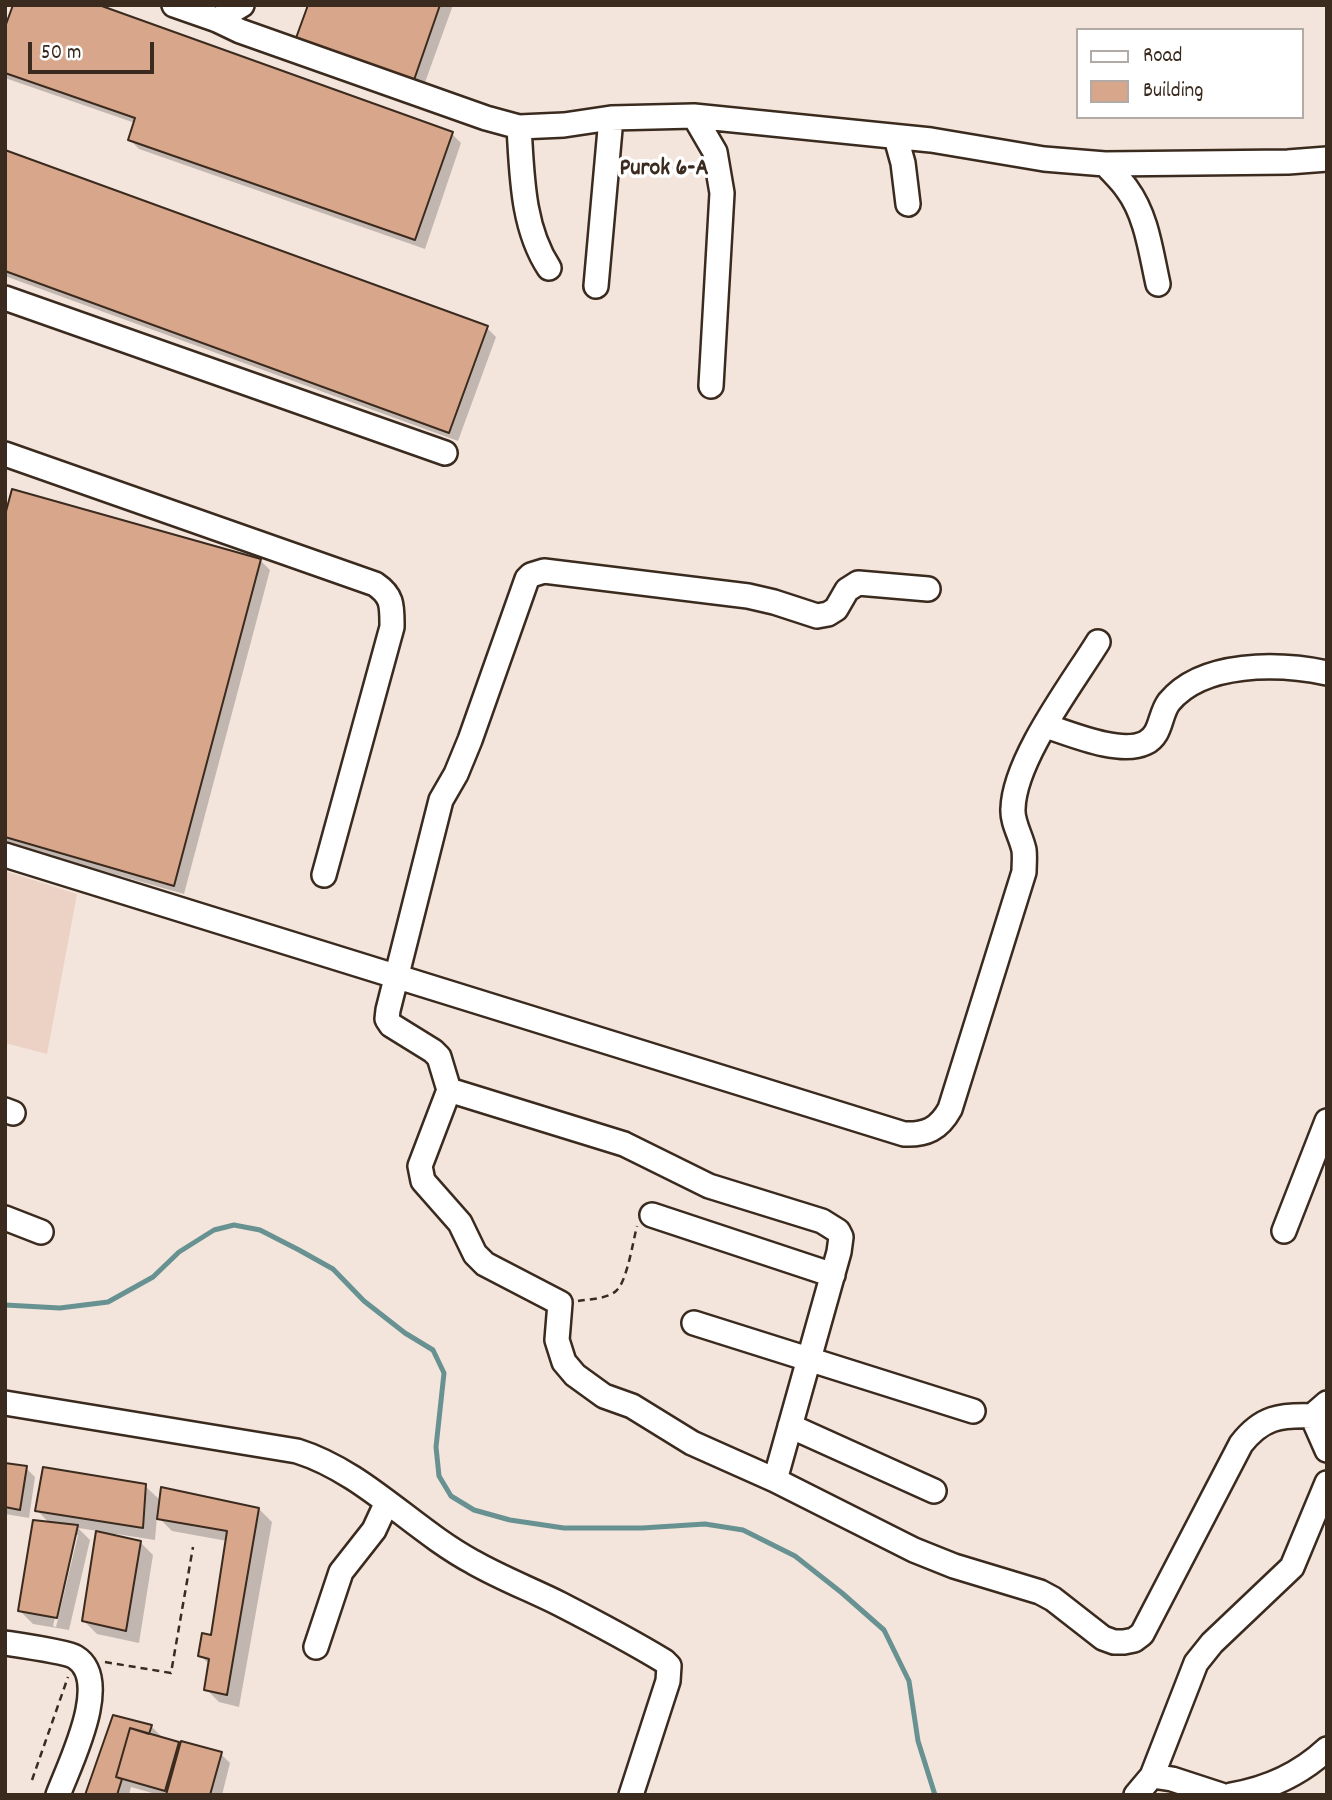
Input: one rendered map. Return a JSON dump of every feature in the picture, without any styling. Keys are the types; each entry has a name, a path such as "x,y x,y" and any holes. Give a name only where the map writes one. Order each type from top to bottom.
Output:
{"street":[{"path":"174,5 253,36 486,118 519,127 564,125 611,118 694,116 963,144 1044,159 1105,164 1288,162 1327,159"},
{"path":"217,20 242,5"},
{"path":"694,116 715,152 722,194 711,386"},
{"path":"596,286 611,118"},
{"path":"519,127 529,224 540,255 549,268"},
{"path":"896,138 903,163 908,204"},
{"path":"1105,164 1127,188 1137,206 1158,285"},
{"path":"5,298 445,453"},
{"path":"5,454 375,584 386,591 392,605 392,627 324,875"},
{"path":"928,589 858,583 847,590 836,609 817,616 748,596 544,571 531,575 525,583 470,740 456,774 441,800 387,1019 391,1025 439,1057 449,1090 420,1166 423,1181 460,1223 475,1254 485,1264 561,1303 557,1340 564,1362 575,1375 604,1396 632,1406 692,1443 775,1480 914,1550 954,1566 1040,1592 1103,1638 1114,1642 1134,1640 1142,1634 1241,1444 1252,1429 1269,1420 1320,1409 1327,1450"},
{"path":"5,855 904,1135 920,1135 944,1120 950,1109 1024,872 1024,852 1013,813 1013,798 1029,755 1098,642"},
{"path":"1046,726 1094,741 1123,746 1143,744 1154,737 1167,704 1181,691 1206,677 1238,667 1306,668 1327,673"},
{"path":"449,1090 624,1144 709,1186 832,1226 838,1231 841,1237 833,1275 775,1480"},
{"path":"1284,1231 1327,1121"},
{"path":"652,1215 833,1275"},
{"path":"5,1218 41,1232"},
{"path":"694,1324 973,1410"},
{"path":"5,1402 297,1451 319,1458 341,1469 473,1562 562,1605 654,1655 669,1666 668,1681 631,1795"},
{"path":"790,1426 934,1491"},
{"path":"1136,1795 1152,1776 1196,1663 1212,1643 1292,1567 1325,1491"},
{"path":"316,1647 341,1572 374,1530 387,1502"},
{"path":"5,1643 75,1657 85,1669 90,1687 90,1705 86,1723 58,1795"},
{"path":"1231,1795 1280,1782 1327,1749"},
{"path":"1152,1776 1172,1779 1221,1795"}],"path":[{"path":"561,1303 593,1299 616,1291 624,1276 639,1222 644,1215 652,1215"},
{"path":"32,1780 75,1657 171,1673 193,1547"}],"shaded area":[{"path":"5,871 77,894 47,1054 5,1043"}],"building":[{"path":"13,5 99,5 453,132 415,240 128,140 135,118 5,73 5,27"},
{"path":"308,5 440,5 414,80 296,38"},
{"path":"5,150 488,326 449,433 5,271"},
{"path":"12,489 261,559 174,886 5,837 5,515"},
{"path":"5,1463 27,1466 20,1510 5,1507"},
{"path":"43,1467 146,1484 143,1528 35,1511"},
{"path":"161,1487 259,1508 227,1695 204,1690 209,1659 198,1656 202,1633 211,1635 227,1531 157,1519"},
{"path":"33,1520 78,1525 57,1618 18,1611"},
{"path":"96,1531 141,1541 126,1631 82,1621"},
{"path":"113,1715 152,1725 149,1734 130,1728 116,1777 122,1779 117,1795 85,1795"},
{"path":"130,1728 179,1742 165,1791 116,1777"},
{"path":"181,1741 222,1752 210,1795 166,1795"}],"waterway":[{"path":"5,1305 60,1308 108,1302 153,1277 179,1252 214,1230 234,1225 260,1230 299,1250 333,1269 364,1301 405,1333 433,1350 444,1373 436,1447 439,1476 451,1496 474,1510 510,1520 564,1528 642,1528 705,1524 743,1530 795,1556 842,1593 884,1630 909,1681 918,1741 935,1795"}],"district":[{"name":"Purok 6-A","path":"664,171"}]}
